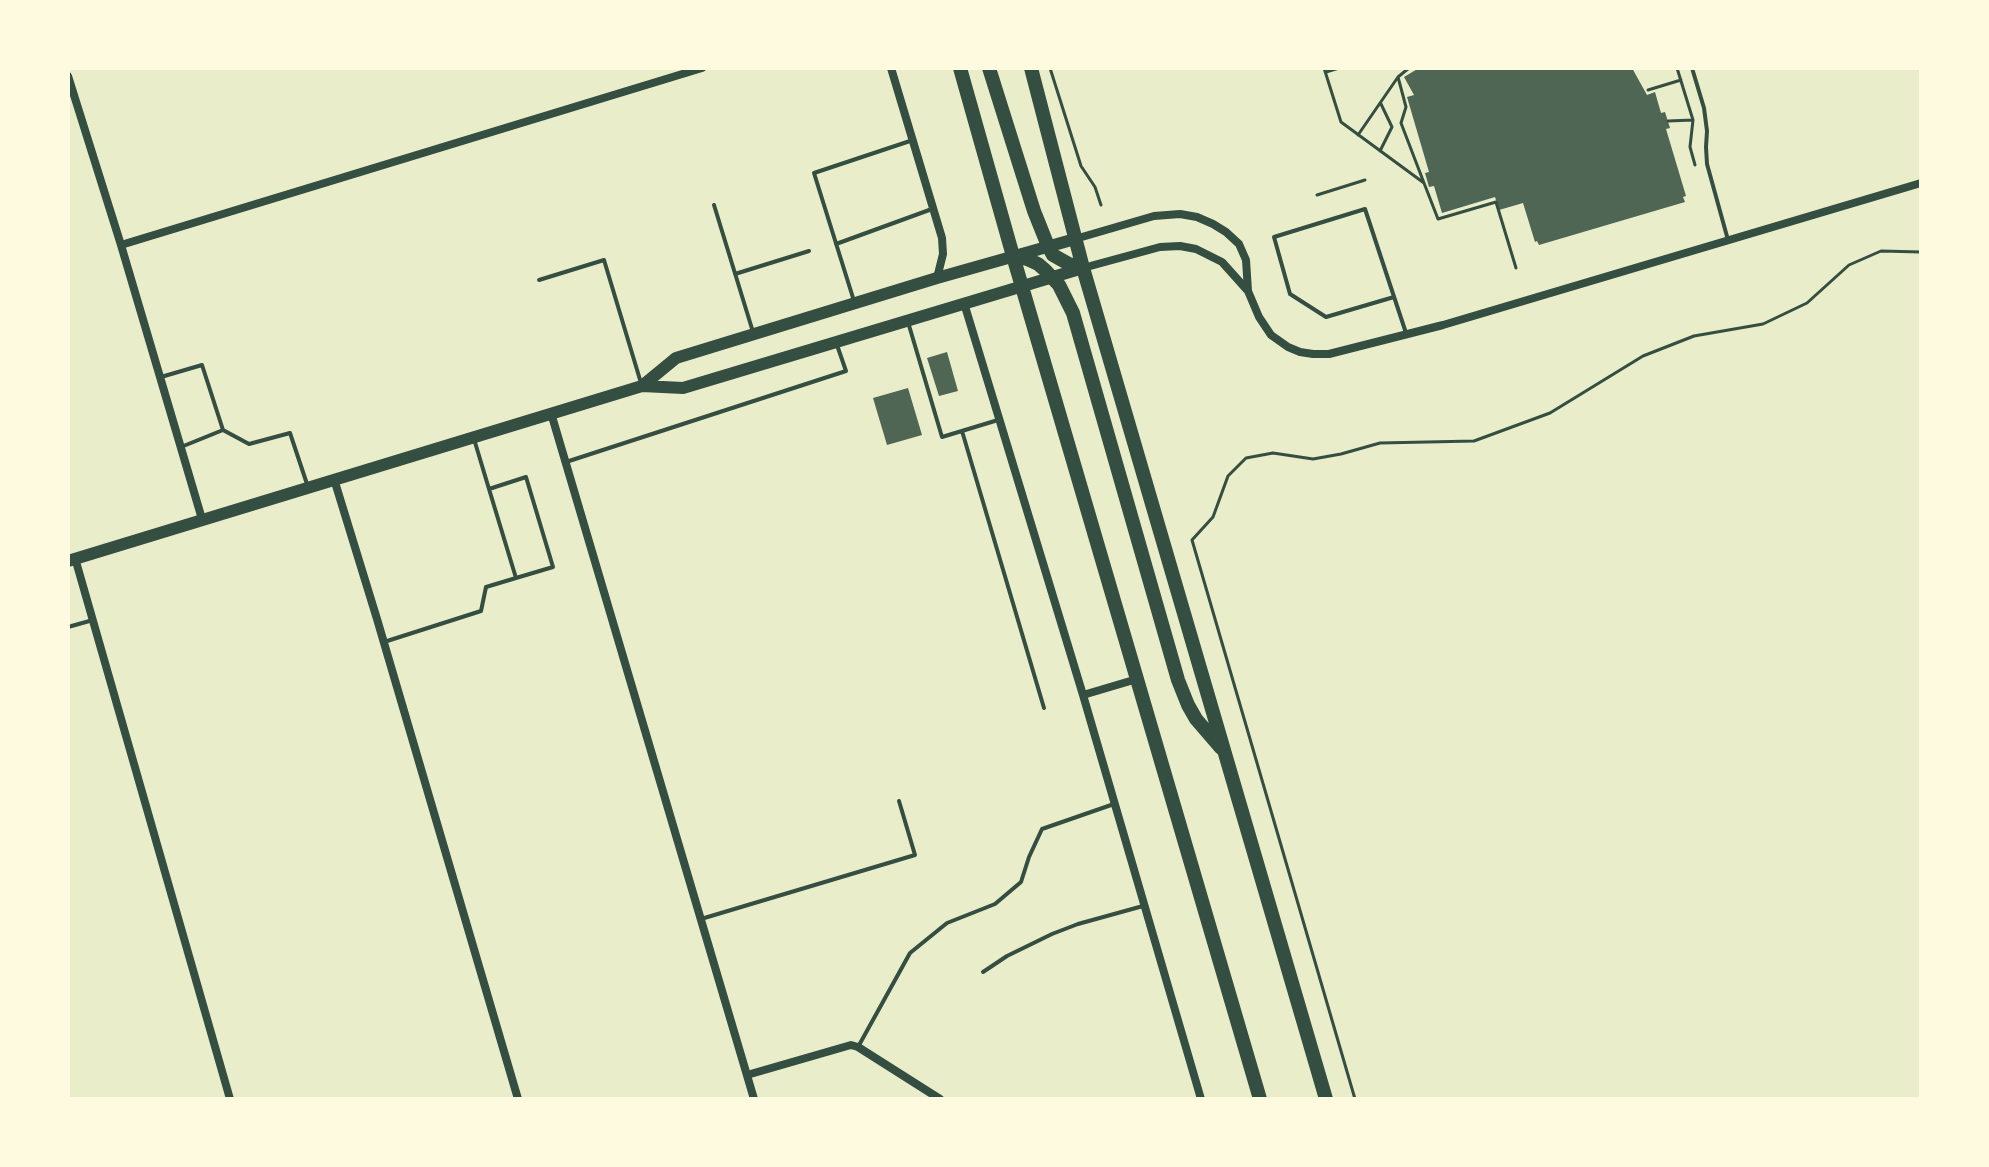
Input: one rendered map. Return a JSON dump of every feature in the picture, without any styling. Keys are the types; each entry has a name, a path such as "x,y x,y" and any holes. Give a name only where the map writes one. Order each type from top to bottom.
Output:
{"main road":[{"path":"960,68 1260,1099"},
{"path":"989,68 1048,246 1053,255 1083,268"},
{"path":"1031,68 1083,268 1326,1099"},
{"path":"642,386 676,358 1075,239"},
{"path":"1013,256 1038,264 1052,277 1073,313 1178,680 1192,712 1223,750"},
{"path":"72,560 642,386 683,388 1083,268"}],"street":[{"path":"121,245 702,68"},
{"path":"891,68 943,245 937,278"},
{"path":"68,76 202,519"},
{"path":"1083,268 1160,247 1196,249 1222,262 1248,291 1271,335 1300,352 1329,354 1406,335 1921,183"},
{"path":"1075,239 1154,216 1180,214 1197,217 1226,232 1239,244 1246,260 1248,291"},
{"path":"964,303 1201,1099"},
{"path":"551,413 754,1099"},
{"path":"334,479 518,1099"},
{"path":"72,560 93,620 230,1099"},
{"path":"1083,695 1137,679"},
{"path":"747,1075 844,1046 858,1047 940,1099"}],"lane":[{"path":"1692,68 1704,108 1707,164 1728,240"},
{"path":"854,303 814,173 913,140"},
{"path":"714,205 753,334"},
{"path":"836,244 933,209"},
{"path":"1394,297 1326,317 1290,294 1274,237 1365,209 1394,297 1406,335"},
{"path":"735,274 809,251"},
{"path":"539,280 604,260 642,386"},
{"path":"907,320 942,437 998,420"},
{"path":"566,462 846,371 836,342"},
{"path":"160,377 202,365 223,430 249,444 290,433 308,487"},
{"path":"181,447 223,430"},
{"path":"962,431 1044,708"},
{"path":"473,437 516,578"},
{"path":"384,642 481,611 486,587 553,567 526,477 489,489"},
{"path":"68,627 93,620"},
{"path":"701,919 915,855 899,801"},
{"path":"858,1047 910,953 947,923 995,904 1021,882 1042,829 1115,803"},
{"path":"983,972 1007,956 1052,934 1145,906"}],"path":[{"path":"1050,68 1081,166 1095,187 1101,205"},
{"path":"1339,68 1325,70 1341,122 1424,183"},
{"path":"1358,135 1398,77 1409,68"},
{"path":"1677,68 1693,120 1690,147 1697,174"},
{"path":"1398,77 1406,107 1401,123 1438,219 1496,202 1516,268"},
{"path":"1648,90 1681,80"},
{"path":"1380,103 1392,127"},
{"path":"1668,121 1693,120"},
{"path":"1380,151 1392,127 1401,123"},
{"path":"1317,195 1365,180"},
{"path":"1355,1099 1192,540 1213,517 1228,476 1246,458 1273,453 1313,459 1380,443 1474,441 1550,413 1643,356 1694,336 1763,324 1774,319 1807,303 1849,265 1881,251 1921,252"}],"building":[{"path":"1419,68 1632,68 1647,95 1655,92 1661,113 1665,112 1670,128 1666,129 1686,196 1683,197 1685,202 1539,245 1535,242 1523,203 1499,210 1495,197 1442,213 1434,186 1429,187 1425,173 1429,172 1407,97 1414,95 1404,77"},
{"path":"947,352 958,391 939,396 927,358"},
{"path":"908,388 922,435 887,445 873,398"}]}
